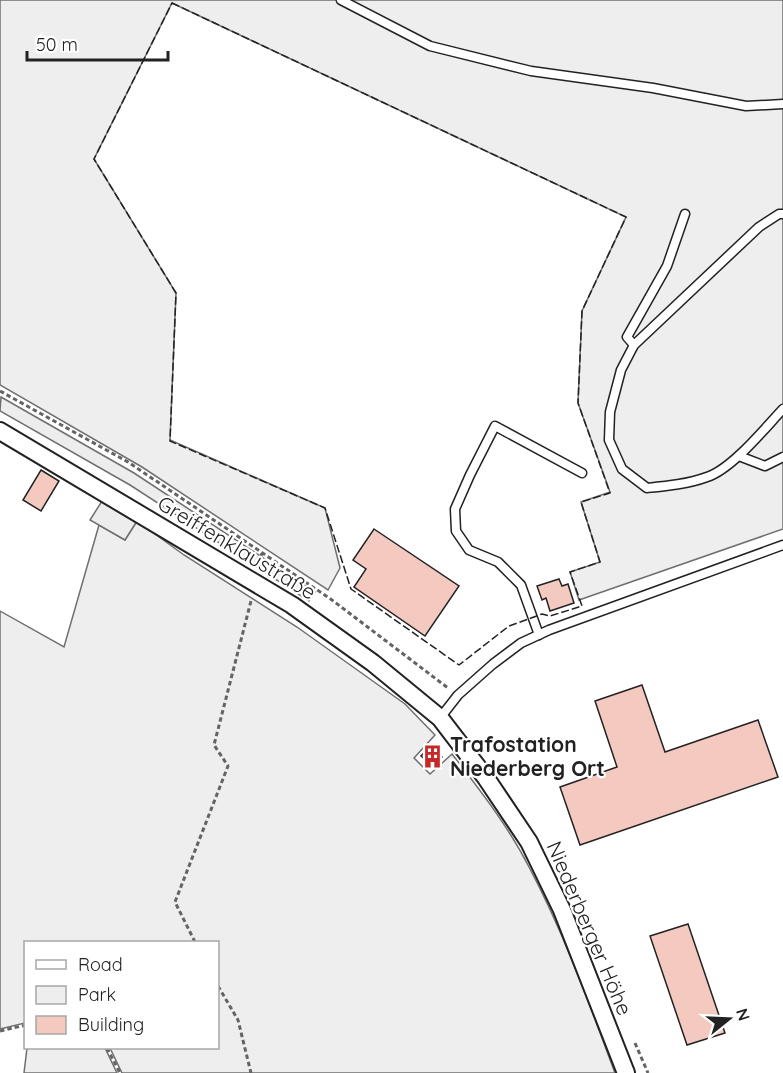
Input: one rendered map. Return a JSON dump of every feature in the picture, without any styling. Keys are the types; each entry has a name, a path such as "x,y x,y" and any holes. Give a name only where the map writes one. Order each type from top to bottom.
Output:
{"street":[{"name":"Greiffenklaustraße","path":"0,431 292,605 373,663 440,718"},
{"name":"Niederberger Höhe","path":"440,718 486,778 529,842 562,910 626,1073"}],"lane":[{"path":"341,0 430,46 531,71 653,88 746,106 783,104"},
{"path":"634,345 627,337 667,266 685,214"},
{"path":"783,214 779,214 759,227 634,345 621,370 610,412 609,440 622,469 647,488 669,486 709,477 739,456 783,409"},
{"path":"539,634 521,585 498,562 469,550 456,531 455,509 495,426 582,474"},
{"path":"739,456 765,466 783,457"},
{"path":"440,718 458,695 521,643 539,634 783,545"}],"path":[{"path":"0,391 128,462 332,600 458,695"},
{"path":"194,941 175,902 228,766 214,745 262,552"},
{"path":"219,988 238,1020 251,1073"},
{"path":"0,1031 24,1025"},
{"path":"108,1049 120,1073"}],"green space":[{"path":"0,0 783,0 783,529 579,600 570,572 600,562 581,502 610,492 578,403 582,311 626,217 172,3 94,159 176,293 170,440 325,508 340,568 328,590 142,467 0,385"},
{"path":"137,521 184,555 297,627 405,704 435,735 414,758 430,774 452,754 503,823 542,892 565,943 615,1073 122,1073 110,1049 219,1049 219,941 24,941 24,1023 0,1029 0,611 64,647 99,525 125,540"},
{"path":"27,1049 105,1049 117,1073 24,1073"}],"shaded area":[{"path":"1,397 134,473 315,592 309,601 130,485 0,411"},
{"path":"102,501 137,521 125,540 90,520"}],"building":[{"path":"41,470 59,481 41,511 23,500"},
{"path":"374,529 459,586 425,636 354,587 366,569 353,560"},
{"path":"559,579 562,586 568,584 574,603 550,611 546,598 542,600 537,586"},
{"path":"642,685 665,752 758,720 778,777 580,845 560,787 617,767 595,701"},
{"name":"Trafostation Niederberg Ort","path":"430,746 442,757 433,766 421,756"},
{"path":"688,924 725,1033 687,1045 650,936"}],"fence":[{"path":"172,3 626,217 582,311 578,403 610,493 581,502 600,562 570,572 582,606 550,616 542,614 509,626 459,665 351,589 325,508 170,441 176,293 94,159 172,3"}],"place":[{"name":"Trafostation Niederberg Ort","path":"432,756"}]}
